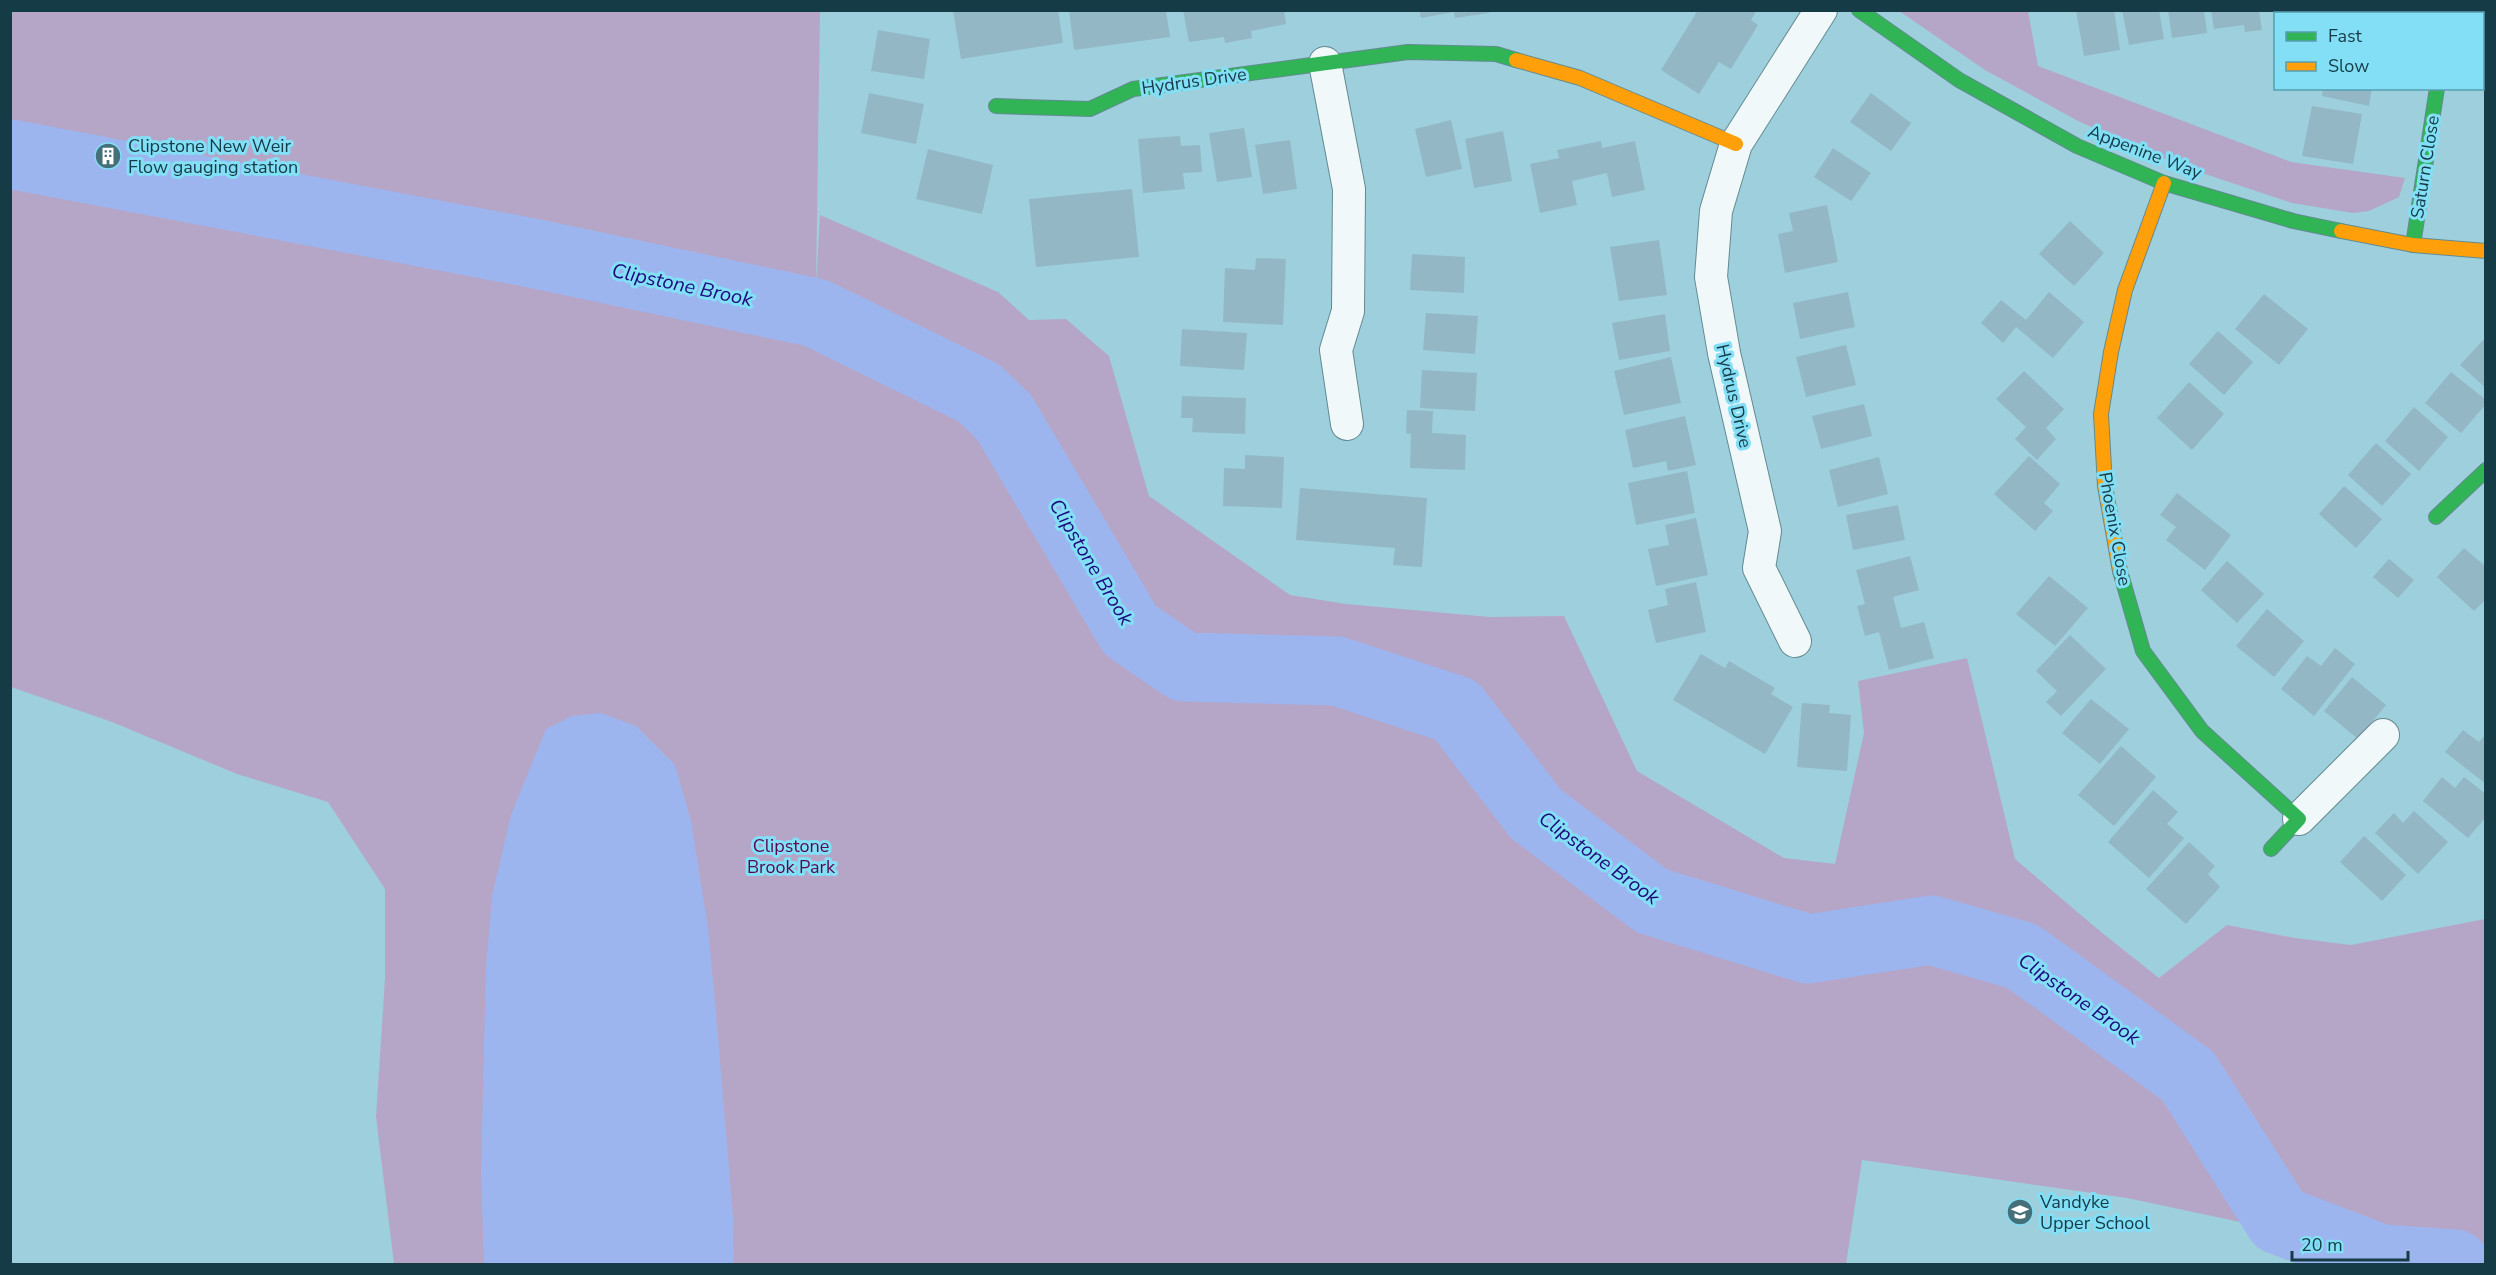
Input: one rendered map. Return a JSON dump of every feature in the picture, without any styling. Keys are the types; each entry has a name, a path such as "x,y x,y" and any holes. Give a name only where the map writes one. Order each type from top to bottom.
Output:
{"street":[{"name":"Hydrus Drive","path":"1795,641 1759,568 1765,531 1724,353 1711,277 1716,211 1736,144 1821,10"},
{"name":"Appenine Way","path":"1859,10 1959,80 2077,146 2164,183 2293,221 2413,245 2486,251"},
{"name":"Hydrus Drive","path":"996,106 1090,109 1133,89 1408,52 1496,54 1580,78 1736,144"},
{"path":"1325,63 1349,189 1348,311 1336,350 1347,424"},
{"name":"Saturn Close","path":"2413,245 2437,90"},
{"name":"Phoenix Close","path":"2164,183 2125,290 2111,352 2101,414 2105,486 2119,566 2143,651 2202,731 2299,819"},
{"path":"2436,516 2486,470"},
{"path":"2271,849 2384,735"}],"green space":[{"name":"Clipstone Brook Park","path":"11,11 820,11 816,286 820,215 998,292 1029,320 1066,319 1109,356 1149,496 1290,595 1346,604 1490,617 1564,616 1637,771 1784,858 1835,864 1864,733 1858,681 1967,658 2015,859 2159,978 2227,925 2295,938 2351,945 2485,919 2485,1254 2380,1246 2286,1209 2197,1069 2024,943 1928,917 1887,922 1814,936 1659,889 1547,806 1463,705 1410,684 1340,661 1188,656 1137,624 1012,411 984,385 816,302 816,314 929,369 1004,417 1130,630 1183,667 1337,671 1456,710 1536,814 1652,901 1807,949 1931,930 2022,956 2188,1076 2273,1229 2127,1198 1862,1160 1846,1264 394,1264 376,1117 385,978 385,889 328,802 237,774 112,722 11,687"},
{"path":"1899,11 2028,11 2038,66 2291,162 2405,178 2399,197 2369,211 2353,213 2292,203 2181,166 2078,121 1985,70"}],"water":[{"path":"601,713 636,726 675,765 691,821 708,928 733,1216 734,1264 484,1264 481,1172 486,968 492,896 511,815 546,729 572,716"}],"building":[{"path":"1058,10 1063,43 961,59 953,11"},
{"path":"1069,10 1166,10 1170,37 1074,50"},
{"path":"1183,10 1284,10 1286,24 1251,31 1252,38 1225,43 1224,37 1189,42"},
{"path":"1419,10 1488,10 1489,13 1455,18 1454,12 1421,18"},
{"path":"1698,10 1757,10 1751,20 1758,25 1731,69 1719,62 1699,94 1661,70"},
{"path":"2076,10 2114,10 2120,50 2084,56"},
{"path":"2122,10 2159,10 2164,39 2129,45"},
{"path":"2168,10 2204,10 2207,33 2172,38"},
{"path":"2211,10 2259,10 2262,30 2245,32 2244,25 2214,29"},
{"path":"878,30 930,39 924,79 871,71"},
{"path":"2323,90 2372,90 2369,106 2322,96"},
{"path":"869,93 924,104 916,144 861,133"},
{"path":"1871,93 1911,123 1891,151 1850,122"},
{"path":"2312,106 2362,114 2353,164 2302,156"},
{"path":"1451,120 1462,169 1426,177 1415,129"},
{"path":"1244,128 1252,177 1217,182 1209,133"},
{"path":"1503,131 1512,181 1474,188 1465,139"},
{"path":"1180,136 1181,146 1200,145 1202,172 1183,173 1185,189 1143,193 1138,139"},
{"path":"1290,140 1297,189 1263,194 1255,145"},
{"path":"1601,141 1602,148 1635,141 1645,190 1612,197 1607,173 1572,181 1577,205 1540,213 1530,164 1559,158 1557,150"},
{"name":"Clipstone New Weir Flow gauging station","path":"100,148 117,151 114,164 98,162"},
{"path":"1833,148 1871,173 1851,201 1814,177"},
{"path":"928,149 993,165 982,214 916,199"},
{"path":"1132,189 1139,257 1036,267 1029,199"},
{"path":"1827,205 1838,262 1785,273 1778,234 1793,231 1789,213"},
{"path":"2070,221 2104,253 2074,286 2039,254"},
{"path":"1659,240 1667,295 1619,301 1610,247"},
{"path":"1412,254 1465,257 1464,293 1410,290"},
{"path":"1256,258 1286,259 1283,325 1223,322 1225,268 1255,270"},
{"path":"1848,292 1855,327 1800,339 1793,303"},
{"path":"2049,292 2084,322 2053,358 2016,327 2003,343 1981,323 2001,300 2026,320"},
{"path":"2264,294 2308,329 2279,365 2235,329"},
{"path":"1426,313 1478,316 1475,354 1423,350"},
{"path":"1665,314 1670,351 1619,360 1612,323"},
{"path":"1182,329 1247,333 1244,370 1180,366"},
{"path":"2218,331 2253,362 2224,395 2189,364"},
{"path":"2486,337 2486,388 2460,365"},
{"path":"1846,345 1856,385 1806,397 1796,357"},
{"path":"1671,357 1681,403 1624,415 1614,371"},
{"path":"1422,370 1477,373 1475,411 1420,408"},
{"path":"2024,371 2064,409 2046,428 2056,439 2037,460 2015,439 2026,427 1996,399"},
{"path":"2451,372 2486,400 2486,404 2461,433 2425,403"},
{"path":"2189,382 2224,414 2192,450 2157,418"},
{"path":"1182,396 1246,398 1245,434 1192,432 1193,418 1181,418"},
{"path":"1864,404 1872,436 1821,449 1812,416"},
{"path":"2414,407 2448,437 2419,471 2385,441"},
{"path":"1407,410 1433,411 1432,433 1466,435 1465,470 1410,468 1411,434 1406,433"},
{"path":"1685,416 1696,465 1668,471 1666,461 1633,468 1625,430"},
{"path":"2376,443 2411,474 2382,506 2348,475"},
{"path":"1245,455 1284,457 1282,508 1223,506 1224,468 1245,469"},
{"path":"2029,456 2060,484 2044,503 2053,511 2035,531 1994,494"},
{"path":"1879,457 1888,494 1838,507 1829,470"},
{"path":"1687,471 1695,513 1636,525 1628,483"},
{"path":"2344,486 2382,519 2356,548 2319,514"},
{"path":"1300,488 1427,498 1422,567 1393,565 1395,548 1296,540"},
{"path":"2177,493 2231,535 2205,570 2166,540 2176,527 2160,515"},
{"path":"1898,505 1905,540 1853,550 1846,515"},
{"path":"1696,518 1708,575 1656,586 1648,549 1669,545 1665,525"},
{"path":"2464,548 2486,567 2486,599 2474,611 2437,577"},
{"path":"1910,556 1919,590 1893,597 1901,628 1924,622 1934,658 1889,670 1879,632 1865,636 1857,606 1865,604 1856,570"},
{"path":"2389,559 2414,580 2398,598 2373,577"},
{"path":"2227,561 2264,594 2237,623 2201,590"},
{"path":"2049,576 2088,608 2055,646 2016,614"},
{"path":"1696,582 1706,632 1656,643 1648,610 1668,605 1665,589"},
{"path":"2267,609 2304,641 2274,677 2236,646"},
{"path":"2070,635 2106,669 2061,716 2046,702 2057,691 2036,671"},
{"path":"2335,648 2355,664 2314,716 2281,689 2307,656 2321,666"},
{"path":"1701,654 1725,668 1729,661 1775,688 1771,694 1793,707 1765,754 1673,700"},
{"path":"2352,677 2386,705 2358,739 2324,711"},
{"path":"2091,699 2129,729 2100,764 2062,733"},
{"path":"1802,703 1830,705 1829,713 1851,715 1847,771 1797,767"},
{"path":"2463,730 2479,742 2486,734 2486,784 2445,752"},
{"path":"2121,746 2156,777 2114,826 2078,795"},
{"path":"2442,777 2455,788 2464,777 2486,794 2486,817 2468,838 2423,801"},
{"path":"2153,790 2178,812 2167,824 2184,838 2149,878 2108,842"},
{"path":"2414,811 2448,842 2418,874 2375,833 2394,813 2403,823"},
{"path":"2364,836 2406,875 2382,901 2340,862"},
{"path":"2189,842 2215,866 2208,874 2220,887 2186,924 2146,889"}],"waterway":[{"name":"Clipstone Brook","path":"10,154 532,253 816,313 979,393 1004,417 1130,630 1184,667 1337,671 1456,710 1536,814 1652,901 1808,949 1931,930 2022,956 2188,1076 2279,1220 2381,1259 2455,1264"}],"traffic: fast":[{"path":"1859,10 1959,80 2077,146 2164,183 2293,221 2341,231"},
{"path":"996,106 1090,109 1133,89 1408,52 1496,54 1516,60"},
{"path":"2413,245 2437,90"},
{"path":"2436,517 2486,470"},
{"path":"2120,571 2143,651 2202,731 2299,819 2271,849"}],"traffic: slow":[{"path":"1516,60 1580,78 1736,144"},
{"path":"2120,571 2105,486 2101,414 2111,352 2125,290 2164,183"},
{"path":"2341,231 2413,245 2486,251"}],"place":[{"name":"Clipstone New Weir Flow gauging station","path":"108,156"},
{"name":"Vandyke Upper School","path":"2020,1212"}]}
